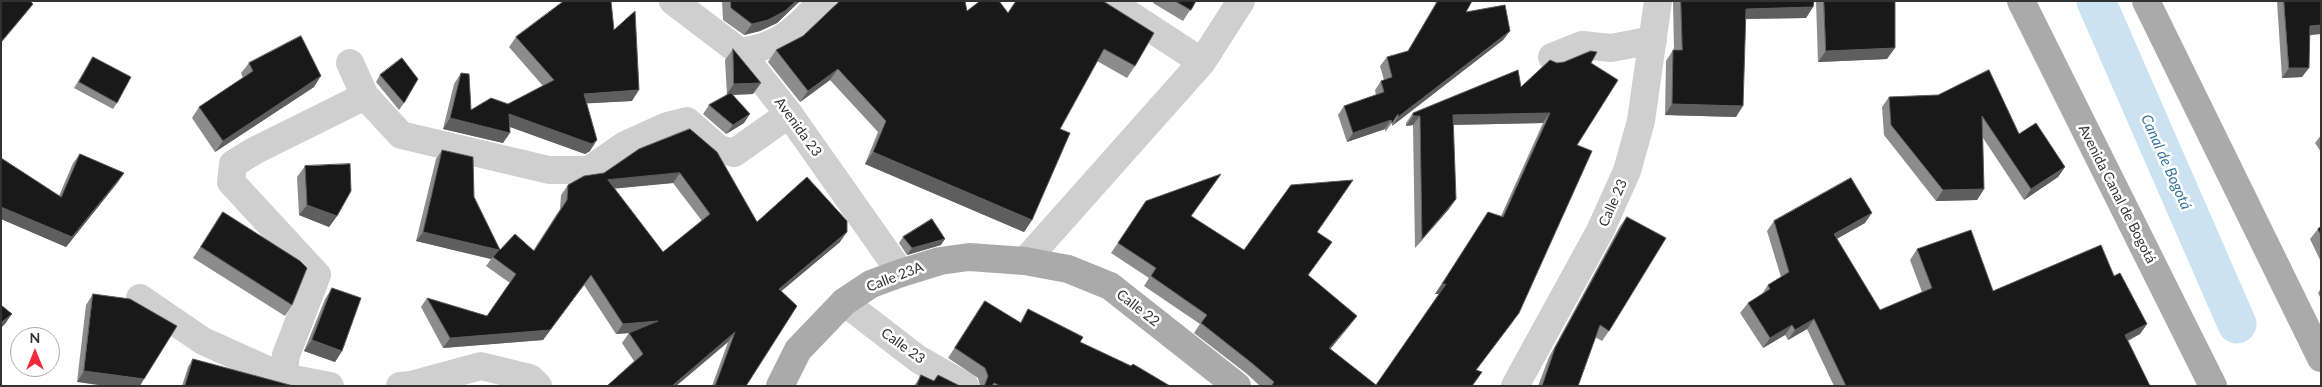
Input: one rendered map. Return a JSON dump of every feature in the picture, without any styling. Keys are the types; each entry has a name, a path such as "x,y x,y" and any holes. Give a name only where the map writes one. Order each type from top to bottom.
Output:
{"main road":[{"name":"Avenida Canal de Bogotá","path":"2021,1 2213,386"},
{"path":"2146,1 2321,358"},
{"name":"Calle 23A","path":"780,386 798,350 844,302 871,284 940,261 969,256 1025,261"},
{"name":"Calle 22","path":"1025,261 1068,269 1110,286 1237,386"}],"street":[{"name":"Avenida 23","path":"673,1 740,52 789,114 901,273"},
{"path":"740,52 762,49 796,29 822,1"},
{"path":"1109,1 1202,62"},
{"path":"1025,261 1202,62 1241,1"},
{"name":"Calle 23","path":"1515,386 1600,231 1627,171 1640,121 1658,1"},
{"path":"1552,57 1582,45 1611,48 1653,40"},
{"path":"350,63 365,96 401,135 549,170 589,170 625,145 667,126 687,121 719,149 734,153 789,114"},
{"path":"283,377 286,355 317,275 231,182 233,164 254,151 365,96"},
{"path":"140,298 202,341 283,377 330,386"},
{"name":"Calle 23","path":"844,302 918,359 965,386"},
{"path":"400,386 411,385 481,366 530,378 538,386"}],"building":[{"path":"1,1 30,1 33,4 1,42"},
{"path":"564,1 611,1 614,30 635,11 639,90 584,94 597,140 592,144 509,114 510,133 450,118 461,73 469,74 471,110 491,98 508,104 554,80 516,37"},
{"path":"731,1 796,1 785,11 768,20 752,24 731,8"},
{"path":"840,1 965,1 967,11 980,1 999,1 1008,13 1016,1 1103,1 1154,33 1135,66 1104,49 1060,129 1070,133 1032,220 873,152 886,121 838,69 808,91 776,50 803,36"},
{"path":"1175,1 1196,1 1191,10"},
{"path":"1438,1 1472,1 1466,12 1505,5 1510,31 1398,117 1398,114 1392,123 1391,120 1353,133 1344,106 1384,92 1381,81 1392,77 1387,57 1408,51"},
{"path":"1681,1 1814,1 1813,7 1746,9 1743,106 1672,104 1673,50 1682,50"},
{"path":"1824,1 1895,1 1895,48 1826,51"},
{"path":"2284,1 2321,1 2321,25 2310,26 2309,68 2289,68"},
{"path":"301,36 321,76 223,141 199,107 253,71 249,63"},
{"path":"733,49 761,83 734,84"},
{"path":"1591,51 1597,52 1591,63 1618,80 1577,145 1592,151 1519,313 1476,370 1482,372 1472,386 1271,386 1274,382 1201,323 1207,315 1151,276 1156,268 1118,243 1146,201 1221,174 1191,216 1244,250 1291,185 1353,180 1317,232 1332,242 1308,275 1357,316 1329,348 1376,385 1446,284 1442,284 1488,212 1503,217 1550,113 1453,115 1456,199 1422,239 1420,116 1413,116 1413,113 1518,70 1521,87 1550,60 1557,63 1564,62"},
{"path":"93,57 131,77 117,103 79,82"},
{"path":"402,58 418,79 404,103 380,75"},
{"path":"1989,70 2019,134 2036,123 2065,167 2031,189 1982,116 1984,189 1943,190 1891,125 1889,97 1938,95"},
{"path":"731,93 750,114 733,125 709,105"},
{"path":"690,129 717,152 757,222 807,177 847,221 847,232 779,289 797,306 746,386 715,386 735,332 672,386 607,386 643,354 629,333 658,321 623,324 591,275 550,330 450,338 427,298 487,316 516,274 493,257 499,250 423,232 442,150 473,157 474,197 500,250 515,234 534,251 567,200 568,185 584,176 604,173 639,149","holes":["680,173 710,214 663,252 608,180"]},
{"path":"80,154 124,173 72,237 1,207 1,158 61,197"},
{"path":"350,164 351,191 337,216 307,205 305,166"},
{"path":"1851,178 1872,213 1834,234 1880,310 1932,288 1917,249 1971,230 1993,291 2101,245 2114,276 2120,273 2147,324 2125,335 2150,386 1846,386 1814,319 1795,330 1792,325 1770,338 1748,303 1770,289 1768,285 1789,272 1774,221"},
{"path":"223,212 300,261 307,268 292,305 201,247"},
{"path":"1627,217 1666,238 1609,331 1600,325 1578,386 1542,386 1555,348"},
{"path":"932,219 945,239 912,248 903,237"},
{"path":"332,288 361,298 342,351 312,340"},
{"path":"93,294 130,299 177,326 144,379 84,371"},
{"path":"985,301 1021,323 1028,309 1083,337 1080,342 1131,366 1133,364 1170,386 1000,386 994,383 992,386 984,386 988,376 985,368 955,348"},
{"path":"1,305 12,314 1,323"},
{"path":"193,359 286,384 293,386 185,386"},
{"path":"921,375 934,381 938,375 960,386 917,386"}],"waterway":[{"name":"Canal de Bogotá","path":"2096,1 2237,324"}]}
